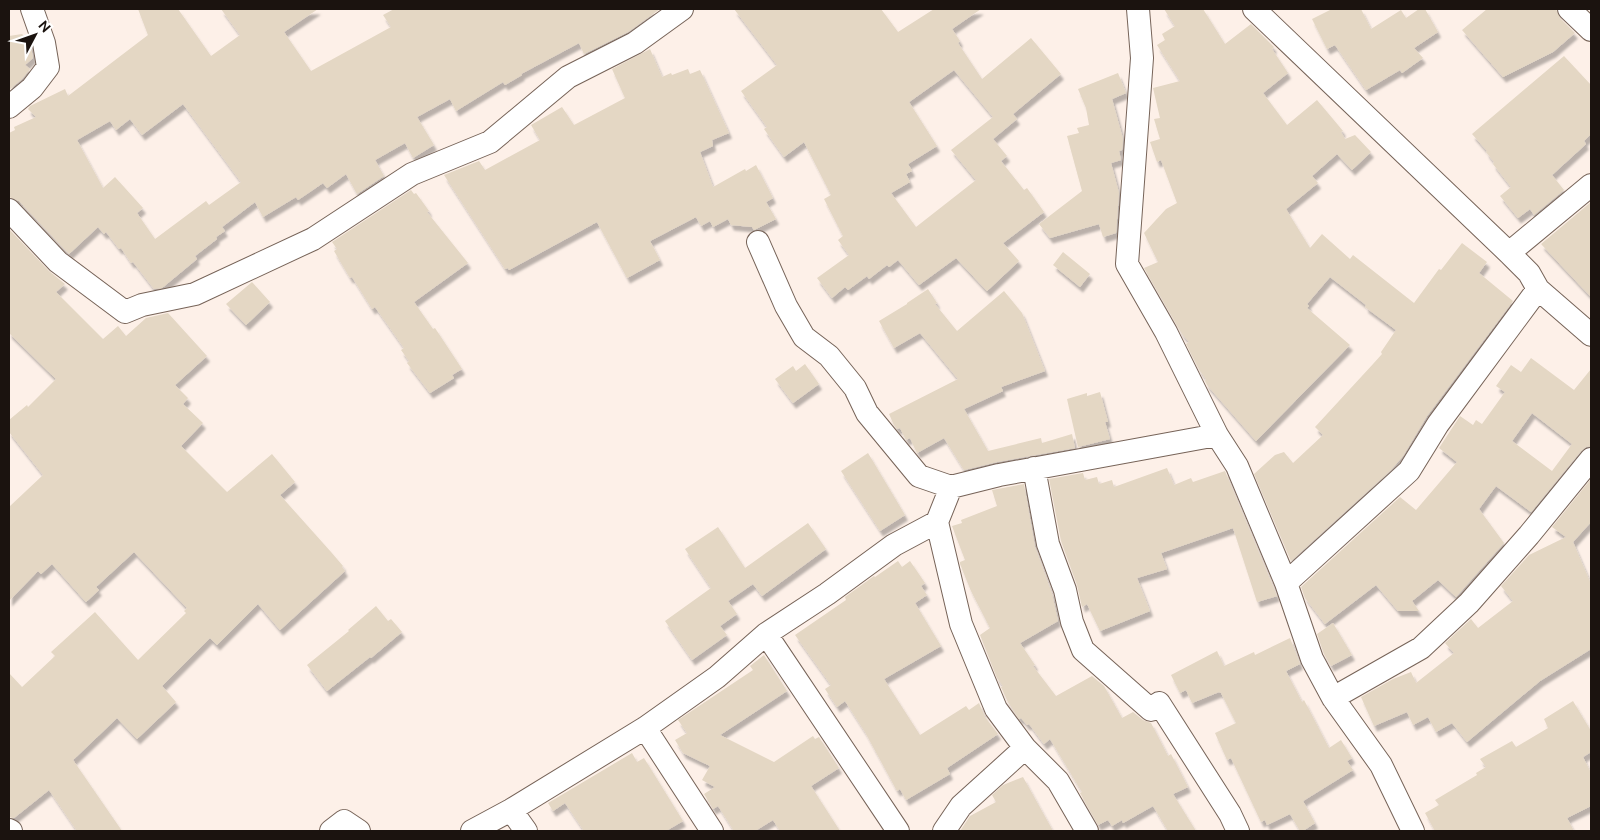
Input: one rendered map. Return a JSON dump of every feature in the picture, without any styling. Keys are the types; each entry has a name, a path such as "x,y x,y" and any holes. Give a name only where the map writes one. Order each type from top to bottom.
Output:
{"street":[{"path":"9,106 32,88 48,67 44,43 32,9"},
{"path":"9,210 58,262 125,312 142,305 195,294 313,239 412,174 490,142 568,77 635,43 682,9"},
{"path":"1138,9 1142,58 1127,264 1166,332 1217,435 1237,466 1286,583 1312,659 1333,698 1381,765 1413,831"},
{"path":"1254,9 1509,253 1529,273 1538,289 1591,335"},
{"path":"1569,9 1591,30"},
{"path":"1509,253 1591,185"},
{"path":"758,242 786,306 804,337 829,356 855,388 867,413 919,476 951,487 1034,468 1217,435"},
{"path":"1286,583 1409,470 1438,424 1538,289"},
{"path":"1333,698 1421,648 1469,603 1529,535 1591,459"},
{"path":"1034,468 1048,544 1065,590 1072,622 1082,650 1151,710 1160,704 1230,814 1238,831"},
{"path":"951,487 936,522 961,624 996,709 1025,748 1058,781 1087,831"},
{"path":"472,831 511,810 645,728 717,677 766,634 827,594 894,545 936,522"},
{"path":"766,634 898,831"},
{"path":"645,728 712,831"},
{"path":"944,831 961,806 1025,748"},
{"path":"511,810 526,831"},
{"path":"331,831 344,821 359,831"}],"building":[{"path":"138,9 178,9 211,56 240,35 221,9 318,9 284,32 311,71 391,27 383,15 394,9 660,9 628,32 584,54 579,43 521,74 505,85 503,82 456,111 450,99 417,117 434,145 413,158 405,143 375,160 384,176 357,194 346,174 327,188 323,183 298,200 296,197 263,217 255,202 222,227 225,231 195,256 197,259 162,288 154,289 106,232 104,234 98,227 69,254 19,201 9,197 9,133 15,130 14,127 36,117 28,109 30,106 65,89 68,96 148,35","holes":["183,104 241,182 209,205 206,201 155,239 137,213 143,208 115,177 103,188 77,140 110,121 116,130 130,119 142,135"]},
{"path":"734,9 881,9 898,32 934,9 981,9 952,29 960,41 958,43 982,79 1031,38 1061,74 1013,114 1017,119 993,139 1007,156 1001,161 1024,190 1027,188 1044,212 1003,243 1019,261 987,291 956,258 919,285 898,260 889,267 887,265 869,279 867,276 848,290 845,287 832,298 817,278 849,255 838,240 843,236 824,199 831,195 804,142 784,157 764,129 767,127 741,91 777,65","holes":["954,70 993,117 951,150 976,180 916,227 891,193 910,182 906,174 912,171 908,164 937,146 909,102"]},
{"path":"1164,9 1203,9 1225,44 1251,24 1274,47 1272,49 1288,73 1263,93 1287,125 1317,100 1343,131 1341,132 1345,139 1355,135 1371,152 1352,170 1337,154 1312,176 1318,183 1286,209 1310,248 1322,234 1350,259 1353,255 1414,303 1439,269 1441,270 1462,243 1487,262 1479,273 1513,301 1427,416 1403,456 1391,470 1291,561 1254,474 1275,455 1284,452 1293,463 1323,435 1315,427 1382,354 1381,352 1396,330 1330,277 1307,304 1309,306 1307,308 1350,345 1256,441 1207,385 1206,379 1186,344 1189,342 1182,334 1144,268 1158,262 1144,233 1166,209 1177,203 1161,160 1157,162 1150,142 1160,139 1154,119 1160,118 1153,88 1180,81 1157,45 1165,40 1162,34 1175,26"},
{"path":"1332,9 1361,9 1371,29 1401,10 1406,18 1419,9 1425,9 1438,32 1414,48 1423,58 1402,73 1400,70 1366,90 1335,45 1327,49 1312,19"},
{"path":"1487,9 1556,9 1560,18 1575,33 1553,52 1503,77 1462,30"},
{"path":"22,34 30,42 33,58 25,65 30,69 9,90 9,36"},
{"path":"650,49 662,77 688,69 690,74 700,70 729,133 712,140 713,146 700,152 713,187 756,165 773,198 766,202 776,219 754,230 752,227 731,225 728,219 713,227 710,221 701,226 696,217 650,241 660,260 627,278 597,222 509,270 508,268 505,269 444,175 479,161 485,170 540,140 531,125 562,107 574,125 625,98 612,69"},
{"path":"1564,56 1591,85 1591,134 1584,141 1586,144 1552,175 1564,190 1534,215 1530,209 1518,218 1500,196 1511,187 1493,164 1494,162 1487,151 1472,134"},
{"path":"1118,73 1126,93 1112,99 1123,139 1122,150 1119,151 1121,160 1111,163 1119,193 1116,233 1103,237 1099,224 1050,238 1039,224 1082,191 1067,136 1079,133 1077,128 1089,125 1086,108 1078,89"},
{"path":"411,190 414,194 416,193 429,211 427,212 468,263 414,302 433,329 435,328 462,369 452,375 454,378 430,393 407,363 409,361 401,350 404,348 375,307 372,309 352,277 350,278 334,251 337,249 332,242"},
{"path":"1591,202 1591,297 1541,244"},
{"path":"9,229 49,271 65,284 56,292 103,339 118,326 126,336 146,318 168,313 207,356 175,385 188,398 183,404 203,423 181,446 227,492 272,454 295,482 280,495 343,566 345,571 280,630 258,604 217,645 210,638 162,686 176,702 137,739 117,718 73,760 122,831 77,831 49,790 14,818 9,817 9,673 22,687 55,656 51,652 95,612 138,660 186,613 184,611 187,608 134,552 96,587 99,590 86,602 52,564 41,574 38,571 9,601 9,507 43,475 9,432 9,420 27,405 28,407 56,379 9,333"},
{"path":"1063,252 1090,274 1080,287 1053,265"},
{"path":"252,282 270,302 246,325 226,304"},
{"path":"928,289 937,303 935,304 957,331 1004,291 1022,313 1045,371 1001,387 1003,391 964,409 988,451 1041,438 1042,443 1072,434 1075,448 964,470 944,438 917,453 910,438 906,440 900,428 897,429 894,425 889,414 958,379 920,333 894,348 879,321"},
{"path":"1531,358 1574,390 1591,369 1591,446 1581,451 1531,512 1496,486 1479,509 1504,543 1456,597 1438,580 1412,601 1419,611 1398,611 1376,585 1325,624 1305,598 1301,587 1400,497 1416,510 1457,462 1439,448 1460,416 1473,425 1476,420 1482,424 1505,392 1496,386 1511,365 1521,372","holes":["1532,413 1572,444 1552,471 1512,441"]},
{"path":"805,364 819,384 793,403 775,379 793,366 796,371"},
{"path":"1100,392 1108,422 1105,422 1110,439 1078,447 1067,399 1087,393 1087,396"},
{"path":"868,453 905,515 880,531 841,471"},
{"path":"1167,468 1174,485 1191,478 1193,482 1225,471 1277,596 1257,602 1233,528 1161,553 1167,569 1137,578 1150,611 1100,631 1087,604 1082,607 1077,585 1061,541 1049,479 1083,473 1085,480 1097,477 1099,484 1112,480 1114,487"},
{"path":"1591,479 1591,522 1573,542 1591,584 1591,649 1540,681 1467,742 1452,723 1436,732 1428,717 1413,725 1407,712 1374,726 1361,697 1393,679 1411,672 1416,683 1454,653 1445,643 1471,619 1478,628 1513,601 1501,586 1529,555 1566,537 1552,527"},
{"path":"1024,484 1035,547 1052,594 1058,621 1020,643 1035,665 1033,666 1056,696 1092,676 1104,686 1122,718 1133,712 1143,720 1151,723 1168,756 1171,754 1188,787 1173,794 1196,831 1168,831 1153,806 1123,823 1122,820 1112,826 1108,820 1098,825 1080,793 1082,792 1050,739 1044,744 1029,724 1027,725 1021,718 1019,719 1008,702 1001,687 1003,686 997,678 980,635 990,628 960,564 960,562 965,560 952,526 962,523 961,520 997,506 992,490"},
{"path":"808,523 826,549 762,596 753,584 728,601 737,614 720,626 727,635 692,660 665,621 711,588 685,549 718,527 745,568"},
{"path":"898,561 902,567 910,561 925,583 921,586 927,595 915,603 941,646 884,679 920,735 966,706 969,710 979,703 985,717 998,734 947,768 950,774 906,800 900,789 897,791 865,732 845,701 837,707 825,689 831,685 795,635 846,600 845,597 874,576"},
{"path":"376,606 388,621 391,619 402,632 327,691 307,665"},
{"path":"1333,623 1352,655 1331,666 1324,654 1317,634"},
{"path":"1290,638 1300,664 1286,671 1302,702 1304,700 1329,748 1341,740 1352,758 1347,761 1353,770 1303,801 1315,823 1303,831 1300,831 1290,814 1267,825 1265,820 1261,822 1231,758 1227,760 1215,733 1236,723 1221,693 1219,692 1192,703 1186,690 1180,693 1171,675 1217,651 1224,666 1254,652 1255,655"},
{"path":"764,655 787,691 720,735 774,762 813,736 815,739 819,737 839,768 811,786 840,831 780,831 773,820 755,831 734,831 718,806 713,809 704,794 715,787 702,780 710,766 683,753 675,740 687,733 678,720 753,670 750,666"},
{"path":"1573,701 1591,731 1591,752 1583,757 1591,773 1591,806 1567,818 1574,831 1435,831 1425,813 1439,805 1435,800 1477,775 1476,773 1486,767 1480,759 1512,741 1516,747 1548,728 1544,719"},
{"path":"632,753 637,762 644,758 683,821 666,831 584,831 565,803 553,811 548,803"},
{"path":"1023,777 1053,831 960,831 970,816 996,802 992,795 1003,785"}]}
